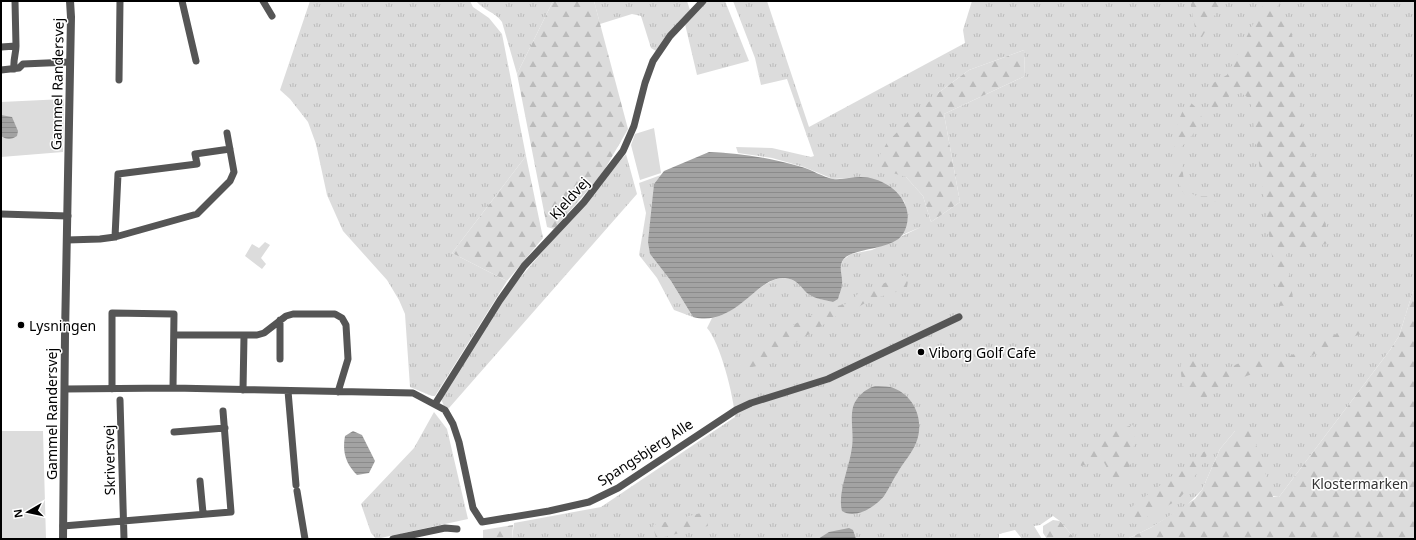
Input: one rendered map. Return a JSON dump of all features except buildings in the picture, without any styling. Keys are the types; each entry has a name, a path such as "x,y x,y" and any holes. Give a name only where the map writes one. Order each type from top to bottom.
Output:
{"street":[{"path":"14,69 13,57 16,51 15,1"},
{"name":"Gammel Randersvej","path":"63,539 70,1"},
{"path":"119,80 120,1"},
{"path":"182,1 196,61"},
{"path":"263,1 272,16"},
{"name":"Kjeldvej","path":"434,404 524,266 584,202 623,151 634,126 645,83 653,61 670,36 703,1"},
{"path":"1,47 16,46"},
{"path":"1,70 20,68 24,64 70,62"},
{"path":"67,240 115,237 197,214 230,181 234,172 227,133"},
{"path":"115,237 118,174 197,164 195,154 230,149"},
{"path":"1,214 68,216"},
{"path":"112,389 112,313 174,314 173,388"},
{"path":"174,335 257,335 264,333 286,316 294,314 335,314 342,318 346,325 348,359 338,392"},
{"name":"Spangsbjerg Alle","path":"65,389 173,388 413,394 445,410 453,424 473,508 482,522 487,522 589,502 618,488 736,410 751,403 828,379 959,317"},
{"path":"280,320 280,359"},
{"path":"243,390 244,336"},
{"path":"288,391 296,488 305,539"},
{"name":"Skriversvej","path":"120,400 124,539"},
{"path":"63,526 231,512 223,411"},
{"path":"174,432 224,428"},
{"path":"200,481 203,514"},
{"path":"393,539 445,528 457,529"}],"green space":[{"path":"310,1 470,1 473,7 489,18 502,34 526,156 452,253 507,281 435,396 410,387 405,314 399,300 387,280 343,231 327,195 316,144 308,122 290,99 280,90"},
{"path":"476,1 553,1 517,74 502,22"},
{"path":"553,1 594,1 628,129 602,174 554,229 547,227 517,74"},
{"path":"594,1 687,1 690,10 656,51 651,48 641,16 632,14 600,24"},
{"path":"706,1 725,1 749,61 697,75 685,24"},
{"path":"733,1 767,1 809,127 965,43 963,30 972,1 1415,1 1415,290 1413,291 1399,336 1279,497 1272,496 1262,467 1235,431 1220,449 1202,490 1186,506 1152,527 1127,539 1075,539 1060,521 1053,516 1040,525 1034,526 1042,539 1022,539 1015,530 999,534 999,539 512,539 514,523 601,507 735,417 726,370 717,345 707,328 712,318 731,310 758,289 776,279 788,278 795,281 815,297 833,302 842,284 840,268 843,260 851,254 872,250 921,227 902,235 907,218 904,201 862,177 833,179 804,167 772,158 738,153 736,147 772,148 811,157 814,156 787,79 761,85 755,58","holes":["1024,50 1025,76 944,114 960,202 931,222 923,196 906,177 938,93 969,70"]},
{"path":"1190,1 1223,1 1198,44"},
{"path":"1265,1 1281,1 1277,8 1292,34 1304,139 1314,163 1329,243 1297,250 1295,240 1284,240 1294,305 1279,306 1250,99 1234,88 1225,103 1211,111 1208,86 1227,75"},
{"path":"1024,50 1025,76 944,114 960,202 931,222 923,196 906,177 873,167 888,141 938,93 969,70"},
{"path":"64,99 63,152 1,157 1,102"},
{"path":"1191,103 1201,115 1201,125 1177,152 1174,143 1176,129 1186,105"},
{"path":"654,128 661,173 640,180 631,145 635,134"},
{"path":"626,154 637,194 449,408 444,406 441,399 508,292"},
{"path":"526,156 543,238 507,281 452,253"},
{"path":"1182,159 1183,175 1188,190 1197,196 1216,197 1218,201 1203,202 1192,200 1187,197 1180,186 1176,166 1177,160"},
{"path":"661,175 654,184 650,254 671,281 693,317 674,310 657,278 639,255 646,213 639,183"},
{"path":"265,242 270,245 261,258 266,264 262,269 245,256 252,244 259,248"},
{"path":"905,275 908,281 907,287 869,301 853,310 841,313 762,365 747,368 744,366 744,362 748,354 765,348 777,336 795,324 823,309 846,304 859,293"},
{"name":"Klostermarken","path":"1415,290 1415,539 1127,539 1152,527 1195,499 1202,490 1220,449 1235,431 1248,426 1252,432 1273,497 1279,497 1390,350 1399,336 1413,291"},
{"path":"1362,327 1366,328 1367,332 1338,342 1289,367 1255,373 1230,382 1200,401 1191,400 1182,383 1181,364 1183,359 1186,357 1194,360 1205,372 1222,372 1237,364 1261,358 1288,357 1330,336"},
{"path":"434,412 447,429 468,519 376,539 371,533 361,504 414,448"},
{"path":"1133,425 1135,438 1134,446 1126,478 1123,483 1115,481 1102,459 1081,466 1078,455 1092,448 1103,434"},
{"path":"1,431 43,431 46,539 1,539"},
{"path":"1210,447 1204,462 1178,500 1134,524 1130,522 1129,509"},
{"path":"705,512 708,526 656,539 653,525"},
{"path":"1053,520 1060,521 1075,539 1047,539 1043,533 1043,526"},
{"path":"513,525 512,539 483,539 483,530"}],"shaded area":[{"path":"1,115 12,117 18,131 17,136 9,139 1,136"},
{"path":"709,152 756,156 779,161 802,167 833,179 861,177 875,179 888,185 903,201 908,217 905,231 898,239 890,243 855,253 843,260 841,266 842,288 838,299 833,302 813,297 795,281 785,278 775,279 765,284 734,309 722,315 708,318 693,317 671,281 650,254 648,242 654,184 664,171"},
{"path":"875,386 890,387 899,391 912,402 918,417 918,435 916,443 884,496 864,511 853,514 847,513 842,511 841,496 852,447 853,407 861,394"},
{"path":"353,431 362,435 375,461 369,473 357,475 350,467 346,457 344,447 345,436"},
{"path":"849,528 853,530 856,539 818,539 829,532"}],"place":[{"name":"Lysningen","path":"21,325"},
{"name":"Viborg Golf Cafe","path":"921,352"}]}
